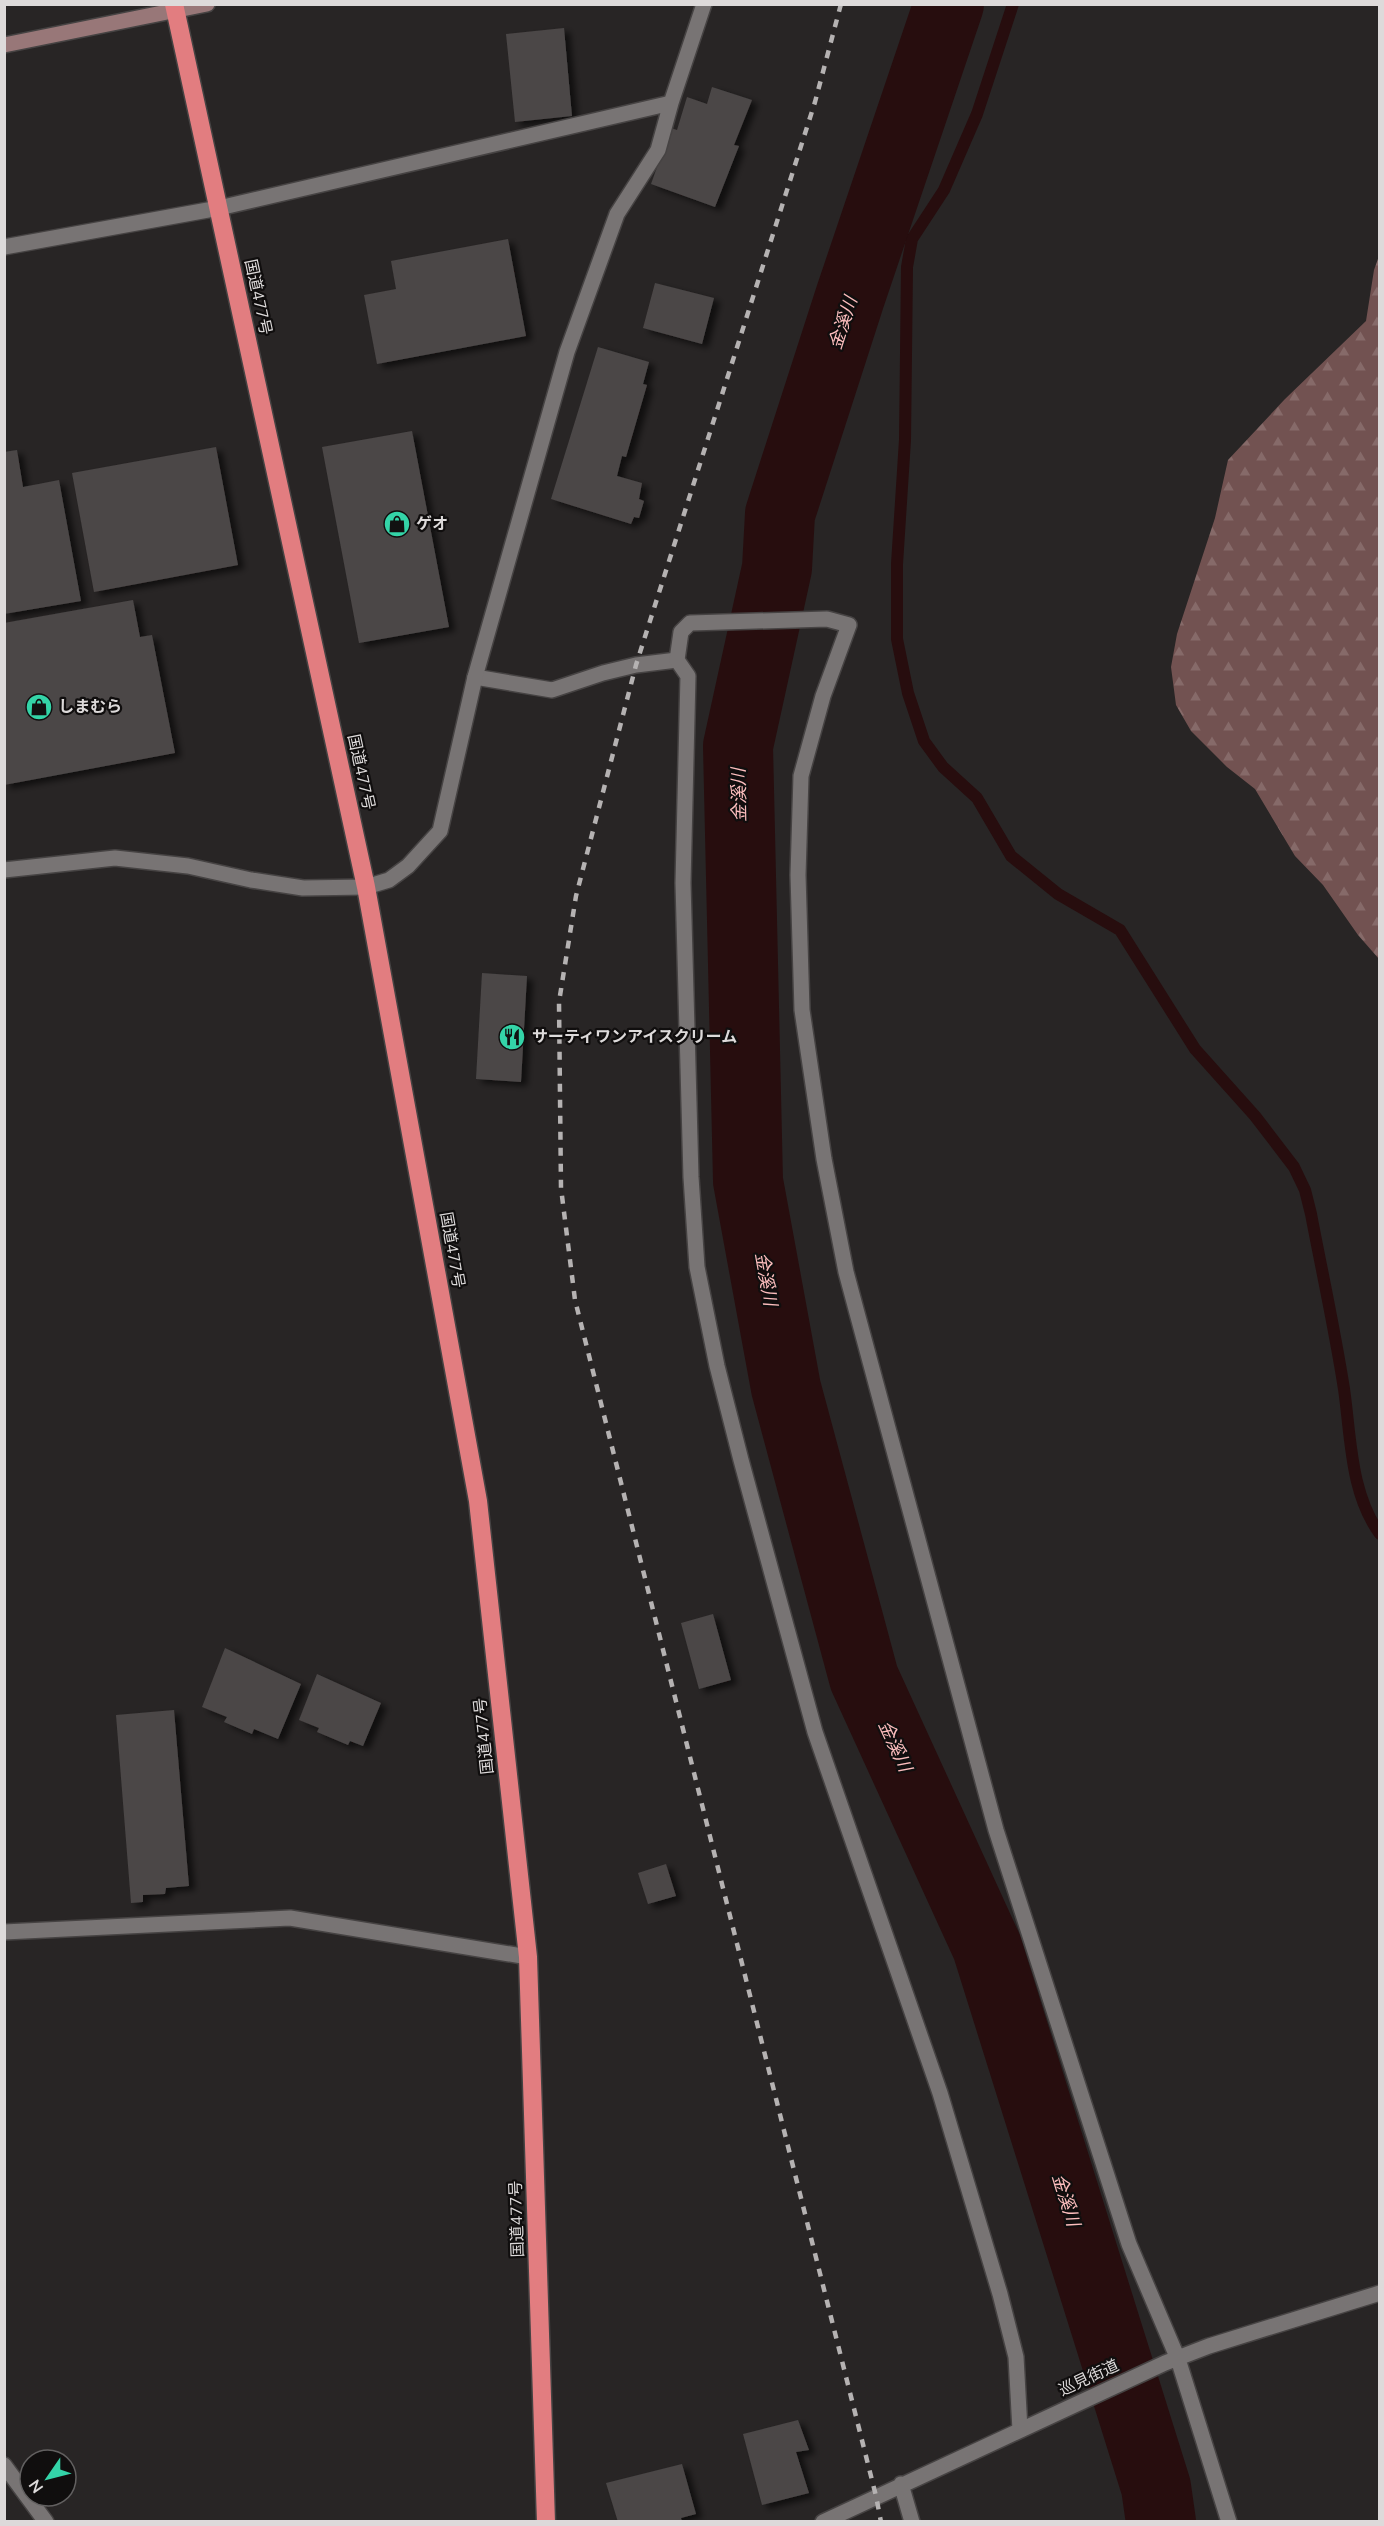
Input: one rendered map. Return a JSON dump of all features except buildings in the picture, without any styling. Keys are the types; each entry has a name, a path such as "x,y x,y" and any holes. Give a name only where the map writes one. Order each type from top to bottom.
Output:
{"highway":[{"name":"国道477号","path":"174,7 366,887 478,1501 528,1957 546,2522"}],"main road":[{"path":"4,45 174,7 207,4"}],"street":[{"path":"4,870 115,858 188,866 251,880 303,888 366,887 389,880 408,866 440,831 475,677 567,352 617,214 658,150 704,4"},
{"path":"4,247 219,208 671,103"},
{"path":"1020,2430 1016,2357 999,2294 940,2093 815,1732 717,1366 697,1267 691,1177 683,895 688,676 677,660 681,632 690,623 826,619 849,625 824,696 801,776 798,874 802,1010 824,1159 846,1272 996,1830 1130,2244 1229,2522"},
{"path":"475,677 552,690 636,665 677,660"},
{"path":"4,1932 290,1918 528,1957"},
{"name":"巡見街道","path":"823,2522 901,2484 1172,2361 1209,2346 1380,2292"},
{"path":"4,2465 46,2522"},
{"path":"901,2484 912,2522"}],"green space":[{"path":"1379,256 1379,959 1358,935 1323,885 1295,856 1255,789 1227,767 1191,731 1176,705 1171,667 1177,634 1215,518 1228,460 1285,399 1366,321 1374,270"}],"waterway":[{"name":"金溪川","path":"949,4 850,297 780,514 777,568 738,746 748,1181 786,1388 864,1678 987,1947 1156,2487 1161,2522"},
{"path":"1013,4 977,114 944,190 912,239 907,267 905,440 897,564 897,639 908,693 924,741 943,767 977,798 1011,856 1058,894 1120,930 1195,1049 1255,1116 1294,1167 1305,1190 1333,1323 1357,1483 1370,1518 1380,1534"}],"railway":[{"path":"841,4 815,102 636,665 576,896 559,1002 561,1188 575,1300 881,2522"}],"place":[{"name":"ゲオ","path":"397,524"},
{"name":"しまむら","path":"39,707"},
{"name":"サーティワンアイスクリーム","path":"512,1037"}]}
